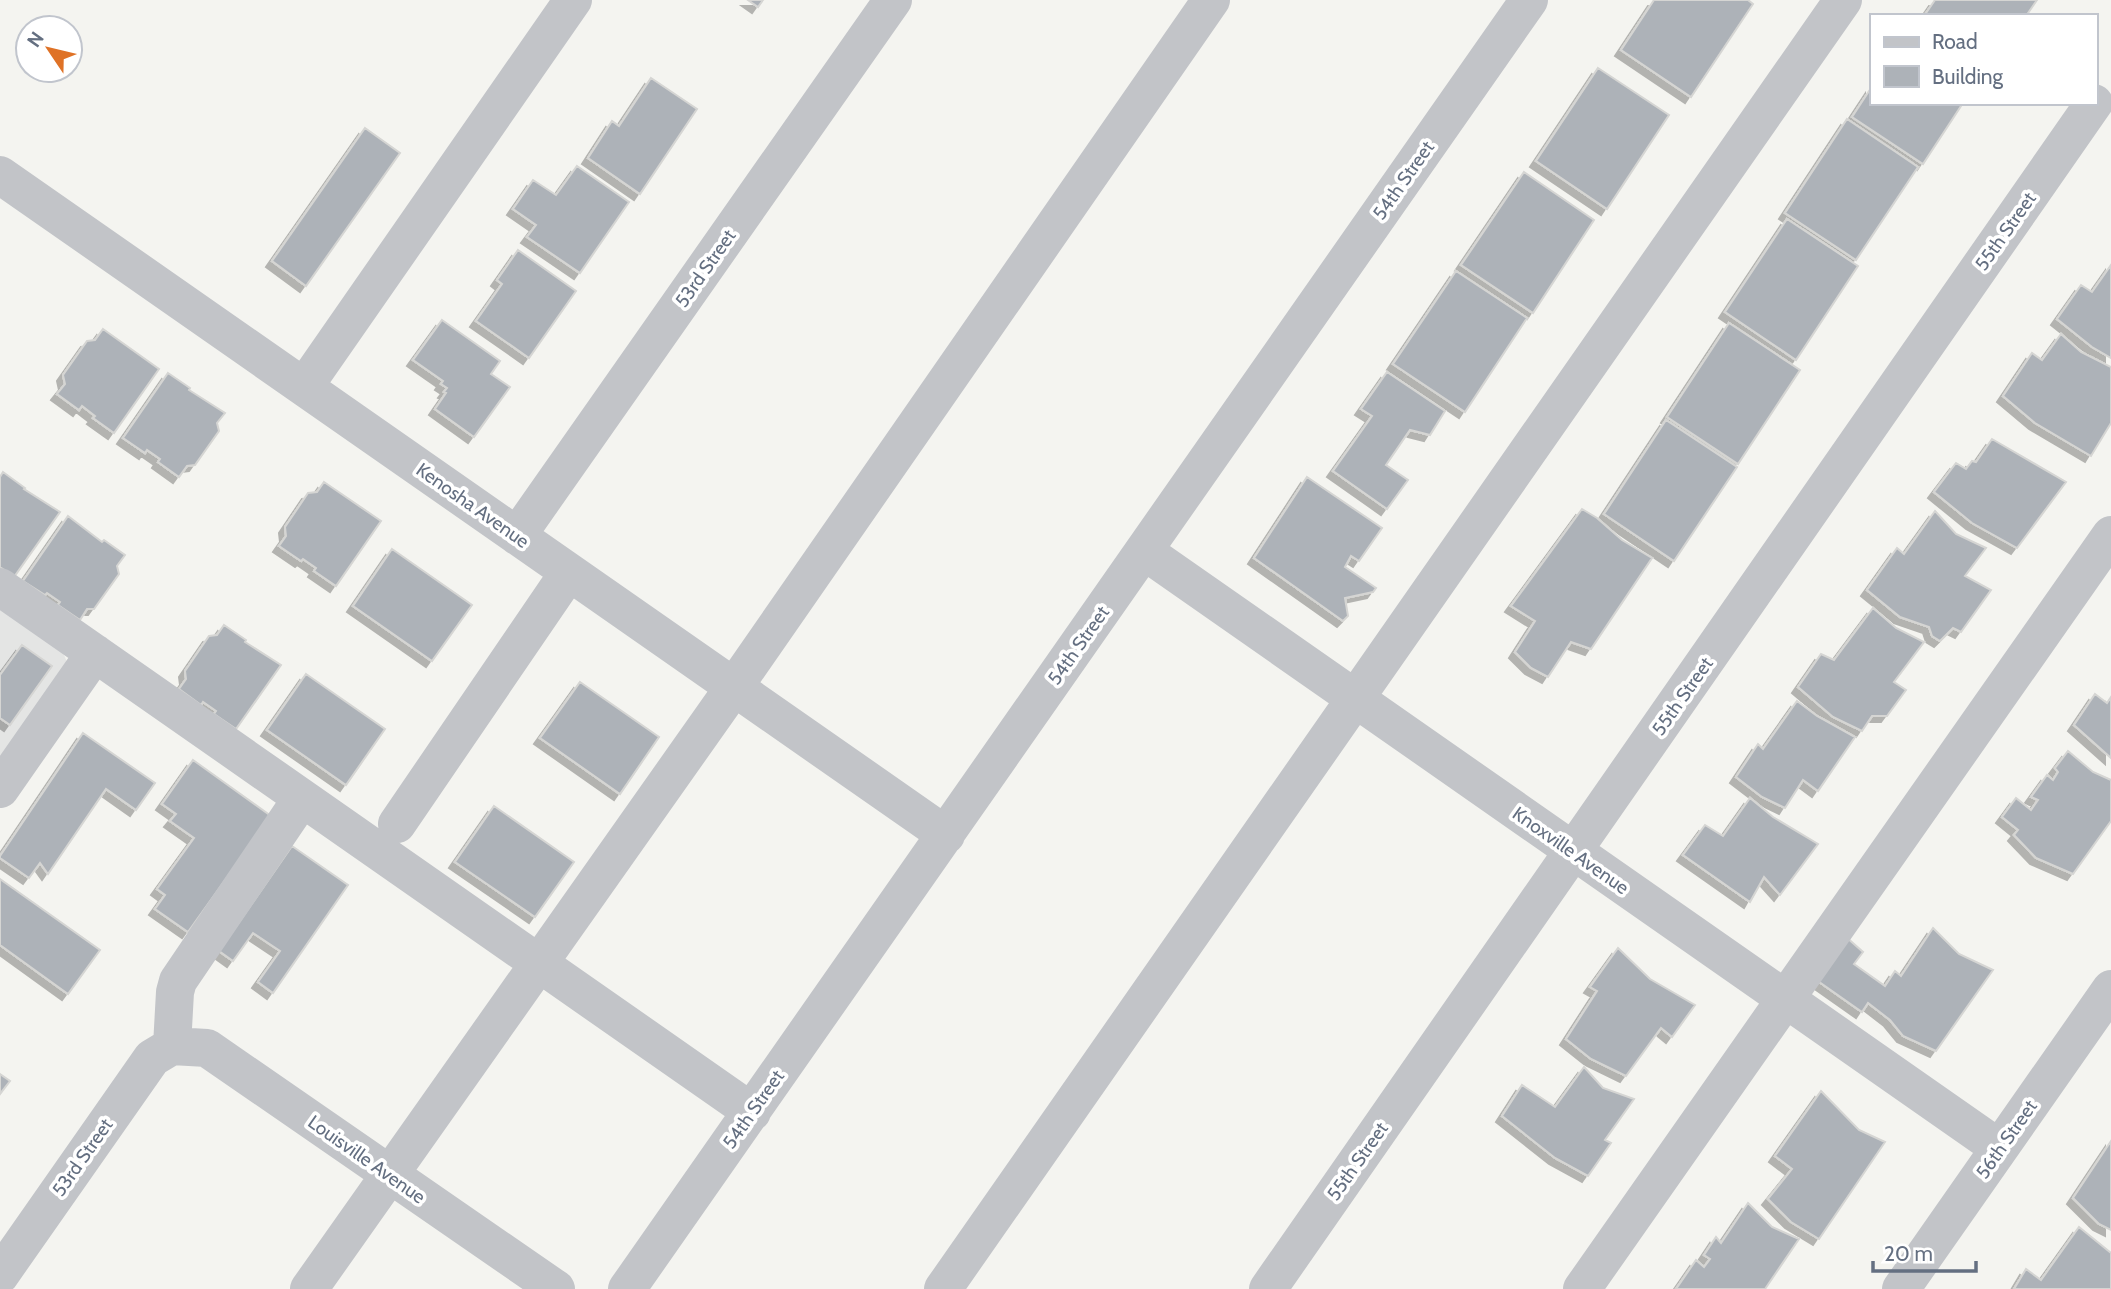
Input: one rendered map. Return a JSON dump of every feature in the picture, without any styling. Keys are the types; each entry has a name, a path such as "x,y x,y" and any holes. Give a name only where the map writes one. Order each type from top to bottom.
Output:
{"street":[{"path":"304,387 573,0"},
{"name":"53rd Street","path":"517,536 893,0"},
{"path":"309,1289 734,687 1211,0"},
{"name":"54th Street","path":"628,1289 1529,0"},
{"path":"943,1289 1843,0"},
{"name":"55th Street","path":"2097,100 2111,79"},
{"name":"55th Street","path":"1268,1289 2094,105"},
{"name":"Kenosha Avenue","path":"0,175 946,835"},
{"path":"1582,1289 2111,535"},
{"name":"Knoxville Avenue","path":"1144,551 1999,1148"},
{"path":"397,824 569,572"},
{"path":"0,587 752,1112"},
{"path":"0,789 95,653"},
{"path":"172,1046 178,981 302,798"},
{"name":"56th Street","path":"1901,1289 2111,989"},
{"name":"53rd Street","path":"0,1275 152,1058 172,1046"},
{"name":"Louisville Avenue","path":"172,1046 207,1048 556,1289"}],"shaded area":[{"path":"0,606 61,648 67,662 0,769"}],"building":[{"path":"748,0 763,0 758,7"},
{"path":"1654,0 1748,0 1753,4 1691,97 1621,50"},
{"path":"1935,0 2037,0 2027,14 1925,14"},
{"path":"1598,68 1669,115 1607,209 1536,161"},
{"path":"651,78 697,109 640,194 588,158 612,121 619,126"},
{"path":"1870,90 1870,105 1962,105 1923,164 1852,117"},
{"path":"1847,119 1918,167 1856,260 1785,213"},
{"path":"365,128 400,153 306,286 272,261"},
{"path":"577,166 629,202 580,273 527,237 536,225 513,209 533,180 556,195"},
{"path":"1524,172 1594,220 1533,313 1461,265"},
{"path":"1787,219 1858,266 1796,360 1725,312"},
{"path":"518,250 576,291 529,358 476,321 502,284 497,280"},
{"path":"2111,265 2111,358 2092,347 2057,319 2081,285 2092,292"},
{"path":"1456,271 1527,318 1465,412 1393,364"},
{"path":"442,320 500,361 491,374 510,387 474,437 435,409 447,388 441,384 443,381 413,360"},
{"path":"1729,323 1800,370 1738,464 1667,417"},
{"path":"103,329 159,369 114,433 82,406 79,410 57,394 65,384 63,375 87,341 95,340"},
{"path":"2061,334 2081,352 2111,367 2111,423 2091,456 2035,423 2003,396 2032,353 2042,360"},
{"path":"1387,372 1445,411 1430,435 1410,430 1386,465 1408,480 1387,509 1333,471 1372,416 1361,409"},
{"path":"168,373 225,413 217,423 219,431 195,465 187,466 179,477 158,462 160,459 147,450 145,453 123,438"},
{"path":"1666,420 1737,467 1674,561 1604,514"},
{"path":"1992,439 2066,482 2017,548 1972,523 1934,492 1956,463 1966,469 1972,461 1976,462"},
{"path":"3,472 60,512 14,577 0,567 0,477"},
{"path":"1307,477 1382,528 1359,561 1351,556 1345,567 1376,588 1373,592 1345,598 1348,616 1343,621 1254,558"},
{"path":"324,482 381,521 336,586 314,571 316,568 279,546 286,536 285,527 308,493 317,492"},
{"path":"1582,509 1622,540 1652,558 1591,649 1571,642 1548,677 1531,668 1515,652 1535,621 1511,606"},
{"path":"1935,511 1956,534 1986,548 1965,576 1991,590 1961,632 1953,628 1940,641 1932,636 1929,627 1900,617 1867,590 1897,548 1904,554"},
{"path":"68,516 102,542 104,540 125,555 117,566 119,574 94,609 87,609 80,620 58,605 60,602 47,593 45,595 23,581"},
{"path":"392,549 472,605 432,661 353,606"},
{"path":"1873,608 1896,628 1924,642 1894,682 1906,690 1887,716 1872,716 1862,731 1833,717 1798,687 1821,654 1834,660"},
{"path":"224,625 281,665 236,729 214,714 216,711 203,702 201,705 179,689 186,679 185,671 209,636 217,635"},
{"path":"22,645 52,666 10,725 0,718 0,675"},
{"path":"306,674 385,729 346,785 267,730"},
{"path":"580,682 659,737 620,794 540,738"},
{"path":"2095,694 2107,703 2111,697 2111,758 2074,725"},
{"path":"1797,701 1817,716 1855,737 1818,791 1803,780 1785,808 1762,797 1736,777 1758,744 1763,749"},
{"path":"83,733 155,783 136,810 106,789 48,874 40,863 29,878 0,856"},
{"path":"2068,751 2093,772 2111,780 2111,821 2073,874 2036,858 2014,835 2018,830 2002,817 2016,798 2031,810 2038,800 2031,797 2047,775 2053,780 2058,772 2055,768"},
{"path":"193,760 271,816 188,932 155,909 165,895 157,889 194,838 170,821 176,814 162,804"},
{"path":"1750,798 1773,817 1818,844 1780,895 1764,877 1750,902 1683,855 1705,825 1723,836"},
{"path":"494,806 574,862 535,917 455,862"},
{"path":"292,846 348,885 273,993 258,982 280,951 253,933 233,961 219,951"},
{"path":"0,879 100,950 68,994 0,945"},
{"path":"1933,928 1959,954 1993,970 1936,1051 1903,1036 1890,1020 1868,1003 1862,1012 1815,979 1845,936 1863,952 1854,964 1885,986 1895,971 1901,976"},
{"path":"1618,948 1650,979 1695,1005 1672,1037 1661,1028 1626,1076 1591,1059 1566,1039 1597,991 1590,987"},
{"path":"1584,1067 1603,1088 1634,1099 1605,1140 1611,1143 1588,1176 1555,1158 1502,1116 1522,1085 1555,1107"},
{"path":"0,1074 10,1081 0,1094"},
{"path":"1821,1091 1859,1130 1885,1142 1819,1239 1791,1222 1768,1199 1792,1169 1775,1156"},
{"path":"2111,1141 2111,1230 2099,1224 2073,1198"},
{"path":"1748,1203 1772,1227 1799,1239 1765,1289 1676,1289 1696,1260 1704,1267 1710,1259 1704,1255 1716,1237 1721,1243"},
{"path":"2079,1227 2111,1253 2111,1289 2014,1289 2026,1269 2041,1280"}]}
